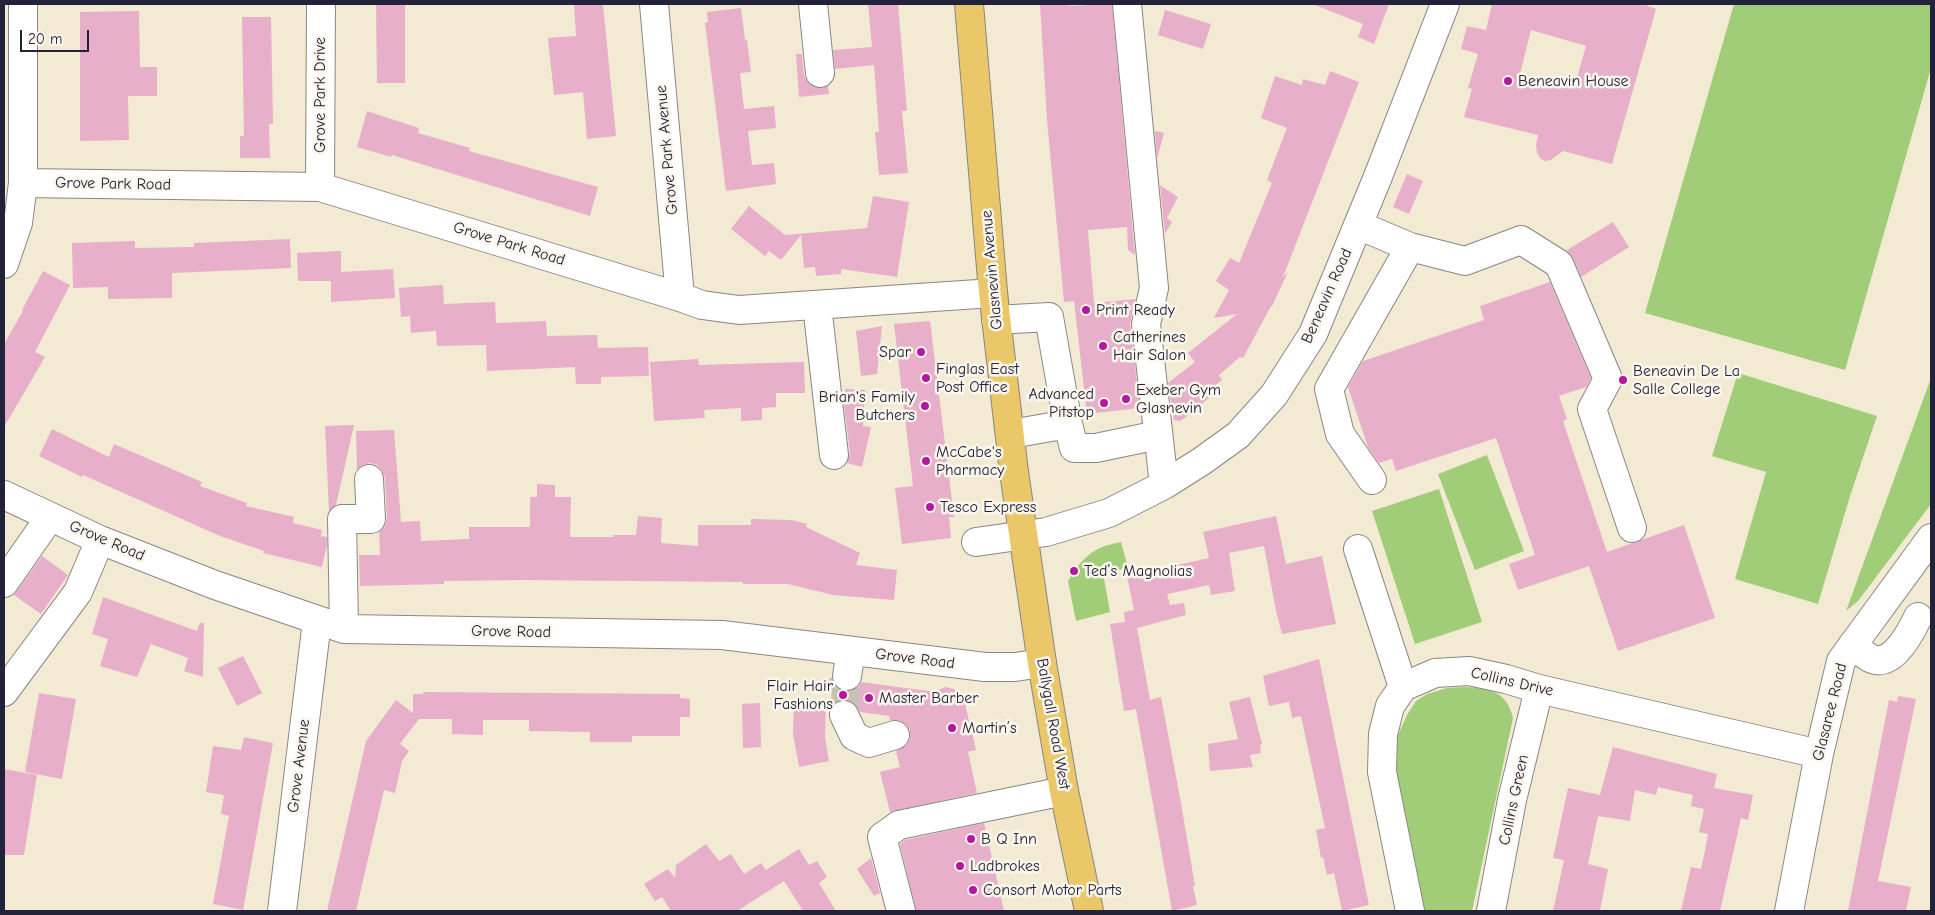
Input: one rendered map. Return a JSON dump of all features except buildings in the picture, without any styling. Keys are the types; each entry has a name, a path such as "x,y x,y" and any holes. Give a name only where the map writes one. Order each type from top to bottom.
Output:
{"main road":[{"name":"Glasnevin Avenue","path":"969,4 993,292 1016,481 1025,536"},
{"name":"Ballygall Road West","path":"1025,536 1042,663 1064,791 1089,911"}],"street":[{"path":"4,5 10,4"},
{"path":"4,264 18,223 23,183 23,4"},
{"name":"Grove Park Drive","path":"320,186 321,4"},
{"name":"Grove Park Avenue","path":"654,4 680,297"},
{"path":"813,4 820,73"},
{"path":"1127,4 1154,288 1146,324 1164,485"},
{"name":"Beneavin Road","path":"976,542 1025,536 1067,527 1109,513 1164,485 1238,435 1274,395 1313,334 1445,4"},
{"name":"Grove Park Road","path":"23,183 320,186 702,305 740,310 993,292"},
{"path":"1358,225 1410,247 1465,261 1521,240 1559,264 1608,378 1592,409 1632,528"},
{"path":"1372,480 1340,434 1329,389 1410,247"},
{"path":"816,305 834,456"},
{"path":"996,320 1049,317 1074,448 1096,448 1158,435"},
{"path":"1011,434 1068,424"},
{"path":"344,629 342,519 371,519 369,479"},
{"name":"Grove Road","path":"4,496 100,540 216,585 344,629 722,635 849,663 1016,668 1042,663"},
{"path":"4,583 50,517"},
{"name":"Glasaree Road","path":"1789,911 1819,754 1841,661 1931,538"},
{"path":"4,692 78,592 100,540"},
{"path":"1358,549 1403,687 1390,706 1383,734 1382,772 1410,911"},
{"path":"1853,644 1869,658 1877,660 1888,658 1902,646 1918,617"},
{"name":"Grove Avenue","path":"282,911 316,620"},
{"name":"Collins Drive","path":"1403,687 1435,673 1469,671 1819,754"},
{"name":"Collins Green","path":"1490,911 1512,800 1539,688"},
{"path":"844,715 854,736 869,743 895,735"},
{"path":"902,911 882,837 899,825 1064,791"}],"green space":[{"path":"1734,4 1931,4 1931,68 1845,370 1645,313"},
{"path":"1738,373 1877,416 1850,496 1818,604 1735,579 1766,472 1712,456"},
{"path":"1931,378 1931,504 1858,601 1846,611"},
{"path":"1487,455 1524,551 1475,570 1438,474"},
{"path":"1439,489 1482,622 1415,644 1372,511"},
{"path":"1121,542 1128,568 1103,573 1110,612 1076,621 1068,581 1079,565 1090,554 1103,547"},
{"path":"1447,688 1481,688 1496,693 1506,702 1513,718 1472,911 1422,911 1391,763 1398,735 1416,701 1427,694"}],"tunnel":[{"path":"844,715 847,676"}],"place":[{"name":"Beneavin House","path":"1508,81"},
{"name":"Print Ready","path":"1086,310"},
{"name":"Catherines Hair Salon","path":"1103,346"},
{"name":"Spar","path":"921,352"},
{"name":"Finglas East Post Office","path":"926,378"},
{"name":"Beneavin De La Salle College","path":"1623,380"},
{"name":"Exeber Gym Glasnevin","path":"1126,399"},
{"name":"Advanced Pitstop","path":"1104,403"},
{"name":"Brian's Family Butchers","path":"925,406"},
{"name":"McCabe's Pharmacy","path":"926,461"},
{"name":"Tesco Express","path":"930,507"},
{"name":"Ted’s Magnolias","path":"1074,571"},
{"name":"Flair Hair Fashions","path":"843,695"},
{"name":"Master Barber","path":"869,698"},
{"name":"Martin’s","path":"952,728"},
{"name":"B Q Inn","path":"971,839"},
{"name":"Ladbrokes","path":"960,866"},
{"name":"Consort Motor Parts","path":"973,890"}]}
